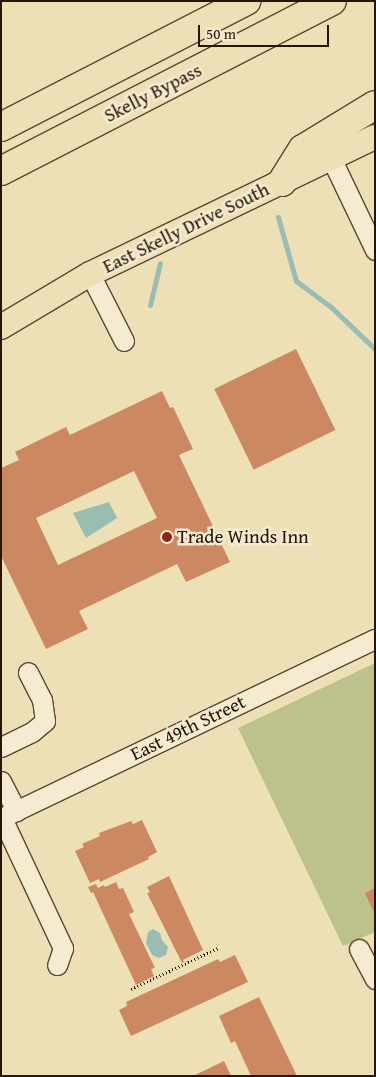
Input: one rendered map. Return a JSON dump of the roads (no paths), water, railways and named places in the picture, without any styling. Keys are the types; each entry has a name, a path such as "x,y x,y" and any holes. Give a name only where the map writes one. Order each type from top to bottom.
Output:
{"highway":[{"name":"Skelly Bypass","path":"1,128 246,1"},
{"name":"Skelly Bypass","path":"1,171 332,1"},
{"path":"282,182 303,149 375,105"}],"main road":[{"name":"East Skelly Drive South","path":"1,327 90,274 375,137"}],"street":[{"path":"331,158 375,250"},
{"path":"90,274 124,341"},
{"name":"East 49th Street","path":"6,816 375,639"},
{"path":"1,747 32,732 45,721 42,700 28,672"},
{"path":"1,781 6,816 62,948 58,965"},
{"path":"360,950 375,979"}],"water":[{"path":"109,502 117,518 86,538 73,513"},
{"path":"153,929 160,933 162,940 168,947 166,955 159,958 152,955 146,943 148,932"}],"waterway":[{"path":"278,217 296,281 331,307 375,349"},
{"path":"150,305 160,263"}],"place":[{"name":"Trade Winds Inn","path":"167,537"}]}
